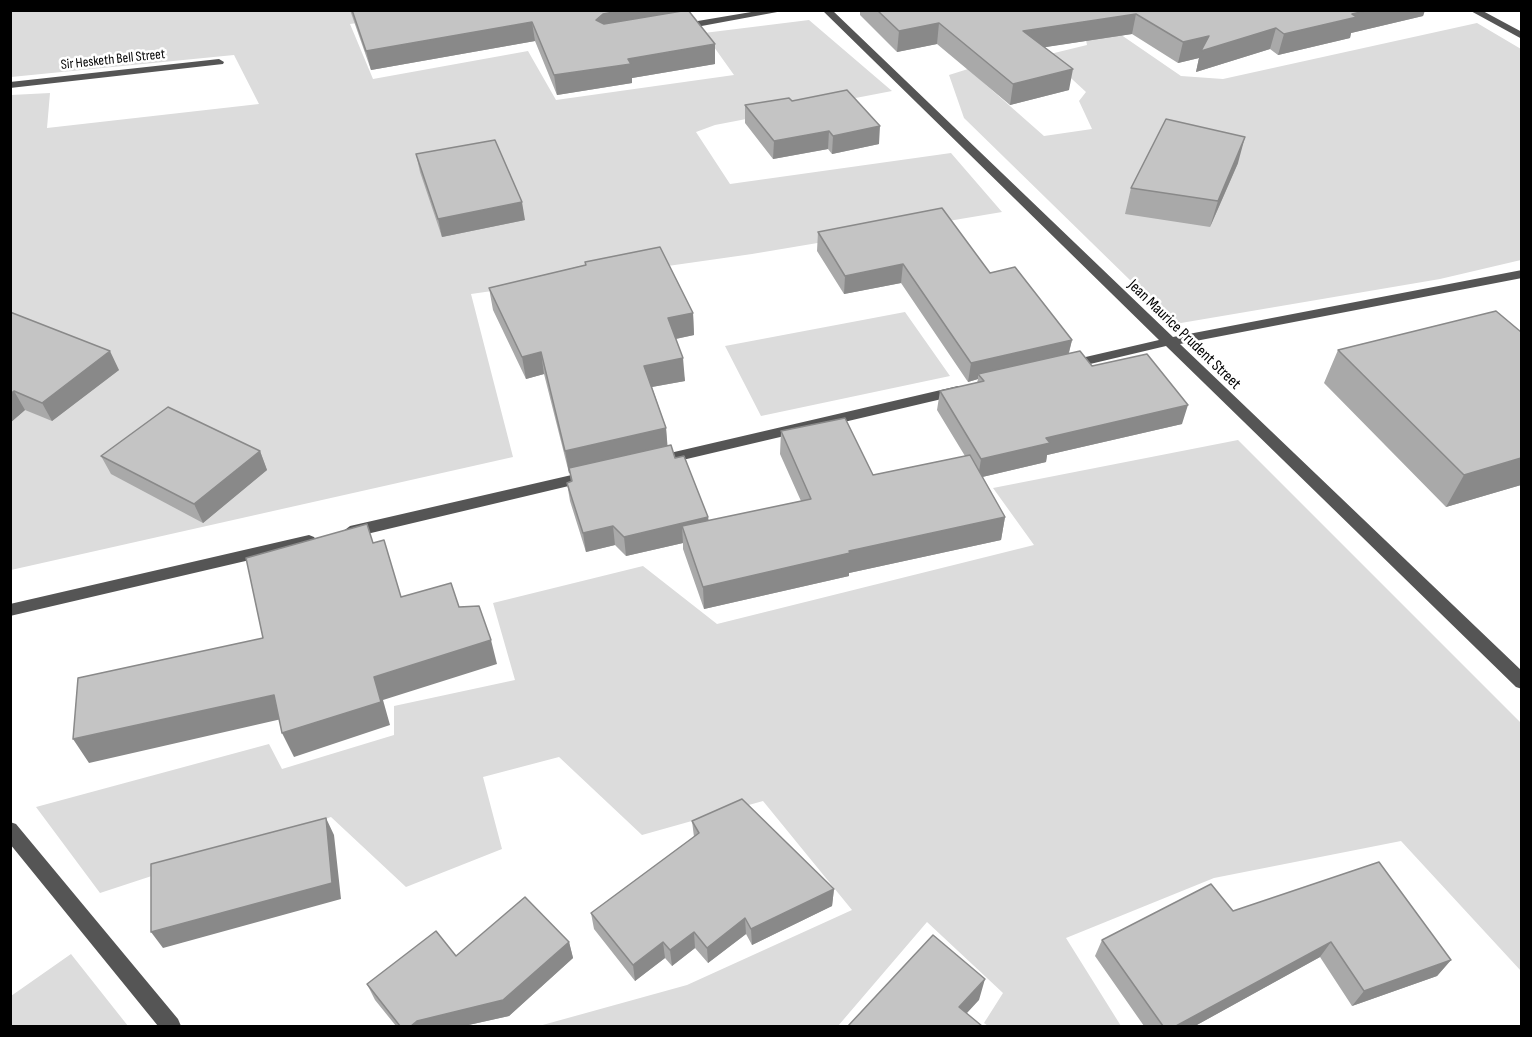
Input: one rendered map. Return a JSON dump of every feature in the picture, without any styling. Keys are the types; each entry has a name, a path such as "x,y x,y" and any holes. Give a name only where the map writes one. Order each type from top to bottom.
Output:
{"street":[{"path":"672,28 783,10"},
{"name":"Jean Maurice Prudent Street","path":"826,10 1521,682"},
{"path":"1473,10 1521,36"},
{"name":"Sir Hesketh Bell Street","path":"10,85 219,62"},
{"path":"1051,369 1167,342 1521,274"},
{"path":"647,463 970,388"},
{"path":"10,610 600,474"},
{"path":"10,830 171,1026"}],"shaded area":[{"path":"11,11 446,11 350,24 373,79 528,51 556,100 734,75 704,33 809,20 892,91 715,125 696,132 730,184 951,153 1002,212 752,254 471,294 513,457 11,570 11,95 50,93 47,128 259,104 234,55 11,77"},
{"path":"1477,23 1521,49 1521,260 1440,279 1175,324 964,118 949,75 968,69 1044,136 1092,129 1079,101 1086,92 1046,55 1087,45 1085,35 1114,30 1181,76 1223,79"},
{"path":"905,312 950,376 761,416 725,346"},
{"path":"1238,440 1521,723 1521,971 1401,841 1214,878 1066,938 1121,1026 988,1026 984,1023 1003,993 927,922 838,1026 539,1026 687,985 852,910 763,801 642,835 559,757 483,777 502,849 406,887 331,817 100,893 36,807 269,744 282,769 394,735 394,706 515,680 493,603 643,566 717,624 1034,545 993,488"},
{"path":"71,954 128,1026 11,1026 11,996"}],"building":[{"path":"352,10 624,10 603,14 596,20 604,24 688,10 715,44 628,59 631,64 554,75 532,22 366,51"},
{"path":"877,10 1369,10 1352,14 1357,17 1284,34 1276,28 1201,51 1209,36 1183,42 1136,14 1023,31 1073,69 1013,84 939,23 899,31"},
{"path":"847,90 880,126 833,136 829,131 774,141 745,105 789,98 792,101"},
{"path":"1166,119 1245,137 1218,201 1131,188"},
{"path":"495,140 522,202 438,219 416,154"},
{"path":"942,208 990,273 1015,267 1072,340 971,363 903,264 845,276 818,232"},
{"path":"660,247 693,313 668,318 683,358 644,366 666,428 565,451 541,352 522,357 489,288 586,265 585,262"},
{"path":"1496,311 1521,332 1521,458 1464,475 1338,350"},
{"path":"10,312 110,351 42,403 14,391 10,394"},
{"path":"1080,351 1092,366 1147,354 1188,405 1046,438 1050,443 981,459 940,391 984,381 978,374"},
{"path":"168,407 260,451 194,504 101,456"},
{"path":"845,418 873,475 970,455 1005,517 849,551 850,553 703,587 682,526 811,499 781,431"},
{"path":"671,445 675,458 684,456 708,517 624,537 613,526 583,533 567,483 572,481 569,468"},
{"path":"367,524 373,543 384,540 401,597 451,583 459,607 479,606 491,640 374,677 381,702 282,733 274,695 73,739 78,678 263,638 246,558"},
{"path":"742,799 834,889 751,929 745,918 707,948 694,932 670,950 663,942 633,965 591,913 699,833 692,821"},
{"path":"326,818 332,883 151,932 151,864"},
{"path":"1379,862 1451,960 1364,991 1331,942 1176,1026 1163,1026 1102,940 1211,884 1233,911"},
{"path":"525,897 569,942 503,1000 417,1021 411,1026 400,1026 367,984 436,931 456,956"},
{"path":"933,935 985,979 959,1007 982,1026 848,1026"}]}
